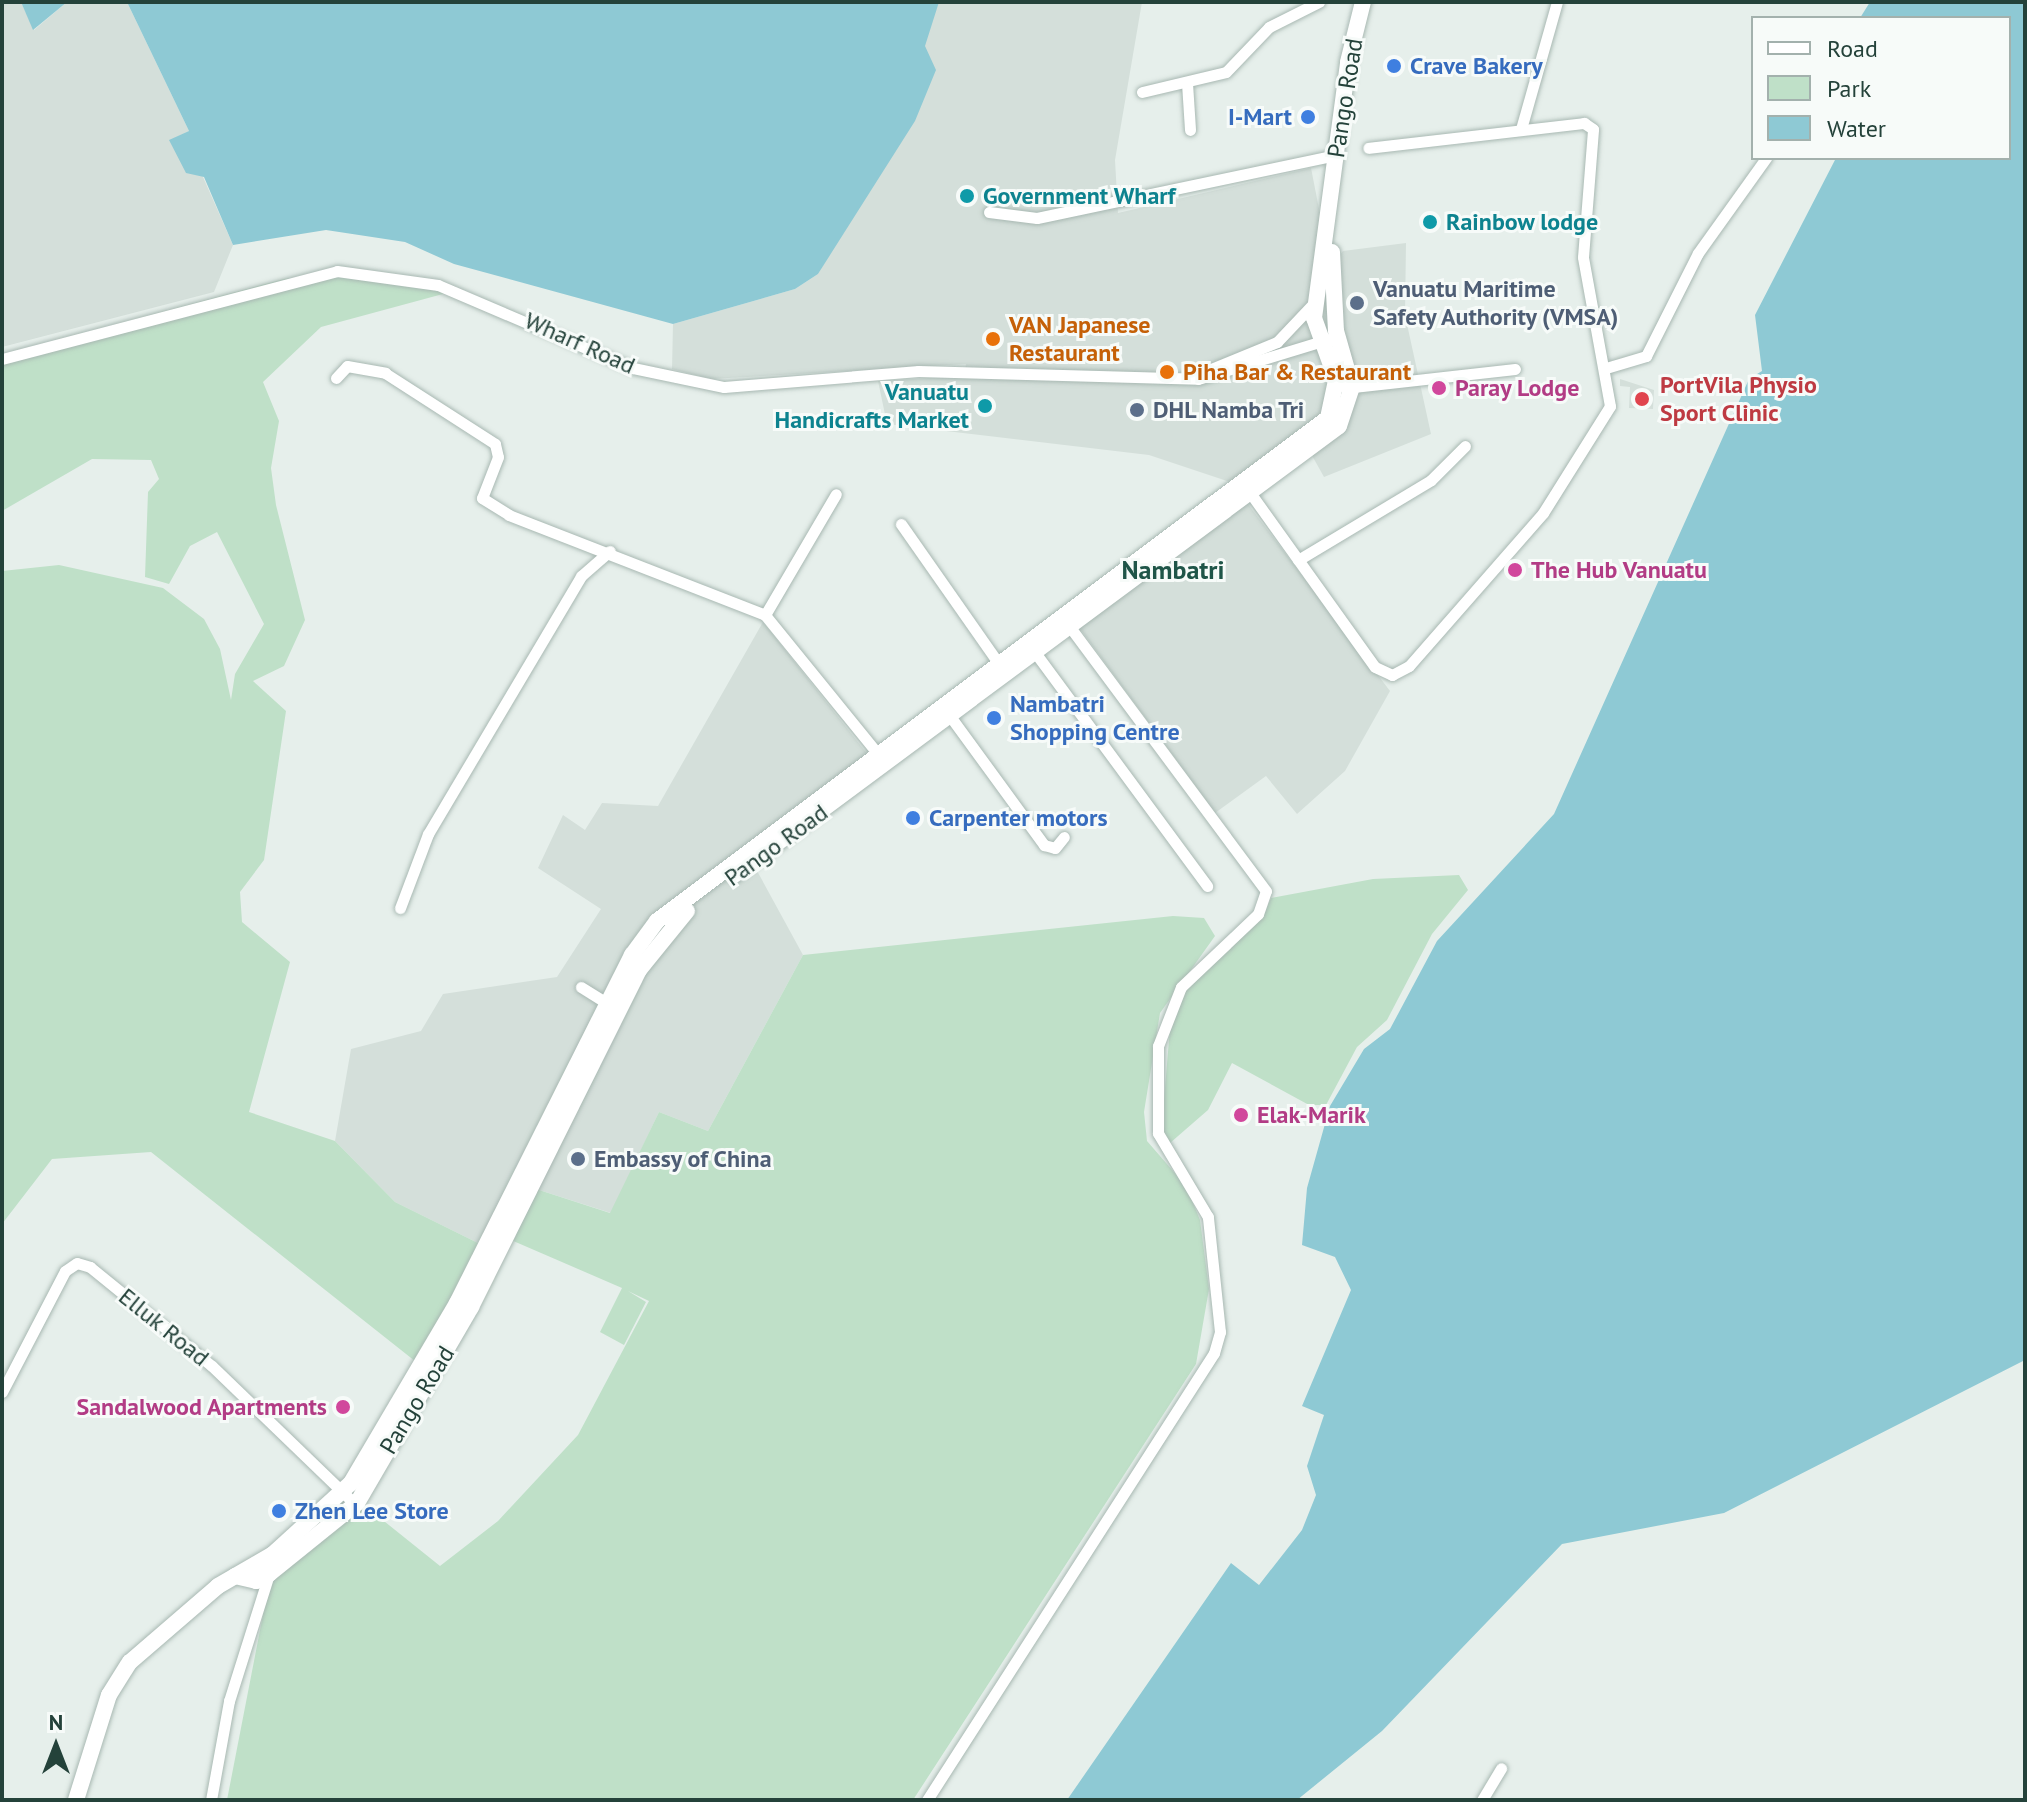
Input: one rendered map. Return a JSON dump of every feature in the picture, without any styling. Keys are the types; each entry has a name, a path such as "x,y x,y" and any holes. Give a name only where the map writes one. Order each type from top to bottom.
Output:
{"street":[{"path":"1142,92 1226,72 1269,27 1319,2"},
{"name":"Pango Road","path":"1344,388 1308,319 1316,300 1335,155 1363,2"},
{"path":"1521,129 1557,2"},
{"path":"1187,83 1190,130"},
{"path":"1247,488 1380,672 1401,673 1567,482 1610,406 1606,368 1583,257 1593,129 1584,123 1368,148"},
{"path":"989,212 1037,218 1335,155"},
{"path":"1606,368 1646,356 1698,253 1765,160"},
{"name":"Pango Road","path":"269,1574 348,1499 463,1292 657,921 1068,623 1247,488 1328,418 1344,388 1336,328 1332,195"},
{"name":"Wharf Road","path":"2,359 304,276 372,271 447,288 633,368 698,384 755,388 932,371 1175,379 1230,374 1320,345 1336,328"},
{"path":"1308,319 1336,328"},
{"name":"Wharf Road","path":"1175,379 1258,353 1308,319"},
{"path":"336,378 347,366 385,373 497,446 484,500 765,615 882,758"},
{"path":"1344,388 1515,369"},
{"path":"1298,560 1431,480 1465,446"},
{"path":"765,615 836,494"},
{"path":"901,524 999,664"},
{"path":"400,908 428,834 581,576 610,551"},
{"path":"927,1800 1214,1353 1220,1332 1208,1217 1158,1133 1158,1046 1181,987 1258,914 1266,891 1068,623"},
{"path":"1033,649 1207,886"},
{"name":"Pango Road","path":"947,712 999,664 1033,649"},
{"path":"947,712 1044,845 1055,848 1064,837"},
{"path":"581,987 613,1007"},
{"name":"Elluk Road","path":"2,1392 65,1271 77,1263 90,1267 212,1366 348,1499"},
{"name":"Pango Road","path":"76,1800 109,1695 130,1662 235,1576 273,1554 348,1499"},
{"path":"211,1800 229,1701 273,1554"},
{"path":"235,1576 256,1581 269,1574"},
{"path":"1482,1800 1501,1768"}],"shaded area":[{"path":"2,2 21,2 34,30 67,2 127,2 189,131 170,141 203,177 233,245 214,292 2,347"},
{"path":"939,2 1142,2 1115,160 1118,213 1311,168 1320,214 1313,287 1343,251 1406,243 1405,315 1431,434 1324,477 1300,434 1231,482 1390,691 1345,771 1297,814 1266,776 1215,813 1065,608 1230,482 1149,455 887,424 878,381 964,376 966,364 711,379 672,369 673,324 795,289 818,274 850,218"},
{"name":"PortVila Physio Sport Clinic","path":"1620,379 1654,390 1653,409 1629,408 1630,387 1620,386"},
{"path":"763,622 868,755 744,847 803,955 708,1131 659,1112 611,1213 536,1189 488,1248 395,1202 335,1141 351,1049 421,1031 443,994 557,977 601,909 538,868 563,815 585,830 602,803 658,806"}],"green space":[{"path":"354,269 454,291 321,327 263,382 279,421 271,468 276,505 305,620 284,666 253,681 286,711 264,860 240,892 242,922 290,962 249,1112 335,1141 395,1202 488,1248 425,1369 151,1152 52,1159 2,1224 2,571 59,565 163,588 204,619 220,649 231,700 235,674 264,624 217,532 190,546 169,584 145,577 148,492 159,479 151,460 92,459 2,511 2,355 284,279"},
{"path":"1459,875 1468,890 1432,934 1387,1020 1357,1047 1326,1105 1309,1105 1232,1063 1208,1110 1170,1143 1161,1136 1171,1016 1186,990 1263,916 1271,898 1373,879"},
{"path":"1173,916 1204,918 1215,936 1160,1013 1144,1112 1147,1141 1186,1186 1200,1220 1209,1289 1196,1364 913,1800 227,1800 275,1553 349,1493 440,1566 498,1521 578,1435 649,1301 628,1291 646,1302 624,1345 600,1332 622,1288 511,1240 536,1189 610,1213 659,1112 708,1131 803,955"}],"water":[{"path":"21,2 67,2 33,30"},
{"path":"127,2 939,2 925,46 936,70 915,121 818,274 795,289 673,324 454,264 405,242 326,230 233,245 204,177 186,173 169,140 189,131"},
{"path":"1870,2 2025,2 2025,1360 1724,1513 1562,1544 1382,1731 1297,1800 1067,1800 1231,1563 1259,1585 1302,1530 1316,1495 1307,1466 1324,1415 1302,1406 1351,1290 1335,1257 1302,1245 1307,1188 1330,1106 1364,1049 1390,1029 1437,941 1554,814 1749,379 1762,371 1755,315 1835,160 2011,160 2011,16 1861,16"}],"place":[{"name":"Crave Bakery","path":"1394,66"},
{"name":"I-Mart","path":"1308,117"},
{"name":"Government Wharf","path":"967,196"},
{"name":"Rainbow lodge","path":"1430,222"},
{"name":"Vanuatu Maritime Safety Authority (VMSA)","path":"1357,303"},
{"name":"VAN Japanese Restaurant","path":"993,339"},
{"name":"Piha Bar & Restaurant","path":"1167,372"},
{"name":"Paray Lodge","path":"1439,388"},
{"name":"PortVila Physio Sport Clinic","path":"1642,399"},
{"name":"Vanuatu Handicrafts Market","path":"985,406"},
{"name":"DHL Namba Tri","path":"1137,410"},
{"name":"The Hub Vanuatu","path":"1515,570"},
{"name":"Nambatri Shopping Centre","path":"994,718"},
{"name":"Carpenter motors","path":"913,818"},
{"name":"Elak-Marik","path":"1241,1115"},
{"name":"Embassy of China","path":"578,1159"},
{"name":"Sandalwood Apartments","path":"343,1407"},
{"name":"Zhen Lee Store","path":"279,1511"}],"district":[{"name":"Nambatri","path":"1173,570"}]}
